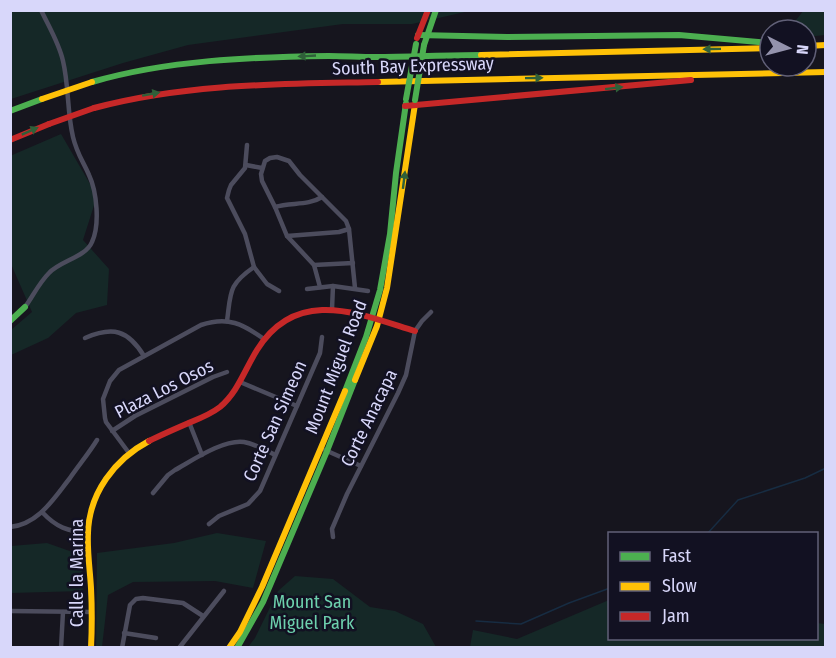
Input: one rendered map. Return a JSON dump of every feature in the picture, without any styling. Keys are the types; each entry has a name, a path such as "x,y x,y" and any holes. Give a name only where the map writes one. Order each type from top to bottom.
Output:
{"main road":[{"name":"Mount Miguel Road","path":"375,319 390,234 406,102 418,35 428,10"},
{"name":"Mount Miguel Road","path":"237,648 263,602 387,288 424,45 436,10"},
{"path":"418,35 539,37 666,35 758,42"},
{"name":"South Bay Expressway","path":"10,111 92,82 156,68 221,60 758,48"},
{"name":"South Bay Expressway","path":"10,140 94,108 125,99 168,91 251,85 758,73"},
{"path":"406,102 601,89 758,75"},
{"path":"10,321 25,307"},
{"name":"Calle la Marina","path":"91,648 92,612 88,532 92,509 100,488 113,469 129,453 189,422 212,414 232,395 264,339 285,321 308,311 332,309 416,331"},
{"name":"Mount Miguel Road","path":"229,648 253,608 324,450"}],"street":[{"path":"25,307 47,274 87,250 92,244 96,232 97,215 93,184 78,154 72,135 64,63 41,10"},
{"path":"247,145 244,171 231,185 227,198 246,234 254,267 267,284 279,291"},
{"path":"320,287 314,265 287,236 262,182 262,168 265,161 270,158 289,161 341,215 349,229 355,288"},
{"path":"246,165 262,168"},
{"path":"275,207 312,203 322,197"},
{"path":"287,236 339,232 349,229"},
{"path":"314,265 352,263"},
{"path":"227,321 230,293 235,283 254,267"},
{"path":"332,309 333,286"},
{"path":"307,289 333,286 368,291"},
{"name":"Corte Anacapa","path":"333,537 332,529 347,494 406,375 416,331 431,312"},
{"path":"129,453 106,422 104,413 105,390 119,370 201,325 216,321 227,321 245,326 264,339"},
{"path":"85,338 100,332 117,332 132,340 144,356"},
{"name":"Corte San Simeon","path":"209,524 219,516 248,504 260,491 320,353 322,338"},
{"name":"Plaza Los Osos","path":"112,431 133,417 227,372"},
{"path":"240,382 297,406"},
{"path":"189,422 202,455"},
{"path":"10,527 27,522 51,503 97,440"},
{"path":"153,493 168,476 225,444 238,442 250,444 275,455"},
{"path":"324,450 360,466"},
{"path":"42,512 56,525 71,531 88,532"},
{"path":"179,648 224,591"},
{"path":"122,648 130,605 136,599 183,603 203,616"},
{"path":"10,611 92,612"},
{"path":"61,648 63,612"},
{"path":"124,633 156,638"}],"green space":[{"path":"804,10 825,11 825,35 818,36 818,18 798,18"},
{"path":"11,11 466,11 412,24 343,24 188,45 11,99"},
{"path":"61,134 97,196 83,240 109,269 107,305 76,313 48,338 11,355 11,330 32,312 11,264 10,156"},
{"path":"217,533 266,541 253,588 215,581 133,582 108,595 102,647 96,647 97,553 174,543"},
{"path":"47,543 81,555 83,591 11,593 11,546"},
{"name":"Mount San Miguel Park","path":"295,576 333,579 370,607 395,611 423,624 436,647 248,647 255,638 278,591"},
{"path":"608,600 608,640 818,640 818,623 825,624 825,647 470,647 473,630 517,639"}],"waterway":[{"path":"709,532 738,500 805,478 826,468"},
{"path":"476,621 521,624 608,589"}],"traffic: fast":[{"path":"424,45 436,10"},
{"path":"418,35 507,37 679,35 758,42"},
{"path":"406,99 416,44"},
{"path":"415,100 424,45"},
{"path":"92,82 150,69 209,61 269,57 481,55"},
{"path":"10,111 42,99"},
{"path":"345,391 366,337 380,290 390,234 406,103"},
{"path":"10,321 25,307"},
{"path":"237,648 263,602 355,380"}],"traffic: slow":[{"path":"818,45 826,45"},
{"path":"481,55 758,48"},
{"path":"378,82 826,72"},
{"path":"42,99 92,82"},
{"path":"355,380 377,326 387,288 415,104"},
{"path":"229,648 240,632 262,587 345,391"},
{"path":"91,648 92,603 88,540 93,504 115,467 125,457 149,441"}],"traffic: jam":[{"path":"417,38 428,10"},
{"path":"405,106 691,80"},
{"path":"94,108 200,89 378,82"},
{"path":"49,124 94,108"},
{"path":"10,140 49,124"},
{"path":"149,441 206,416 220,407 236,387 257,350 273,330 291,318 310,311 330,310 372,318 415,331"}]}
